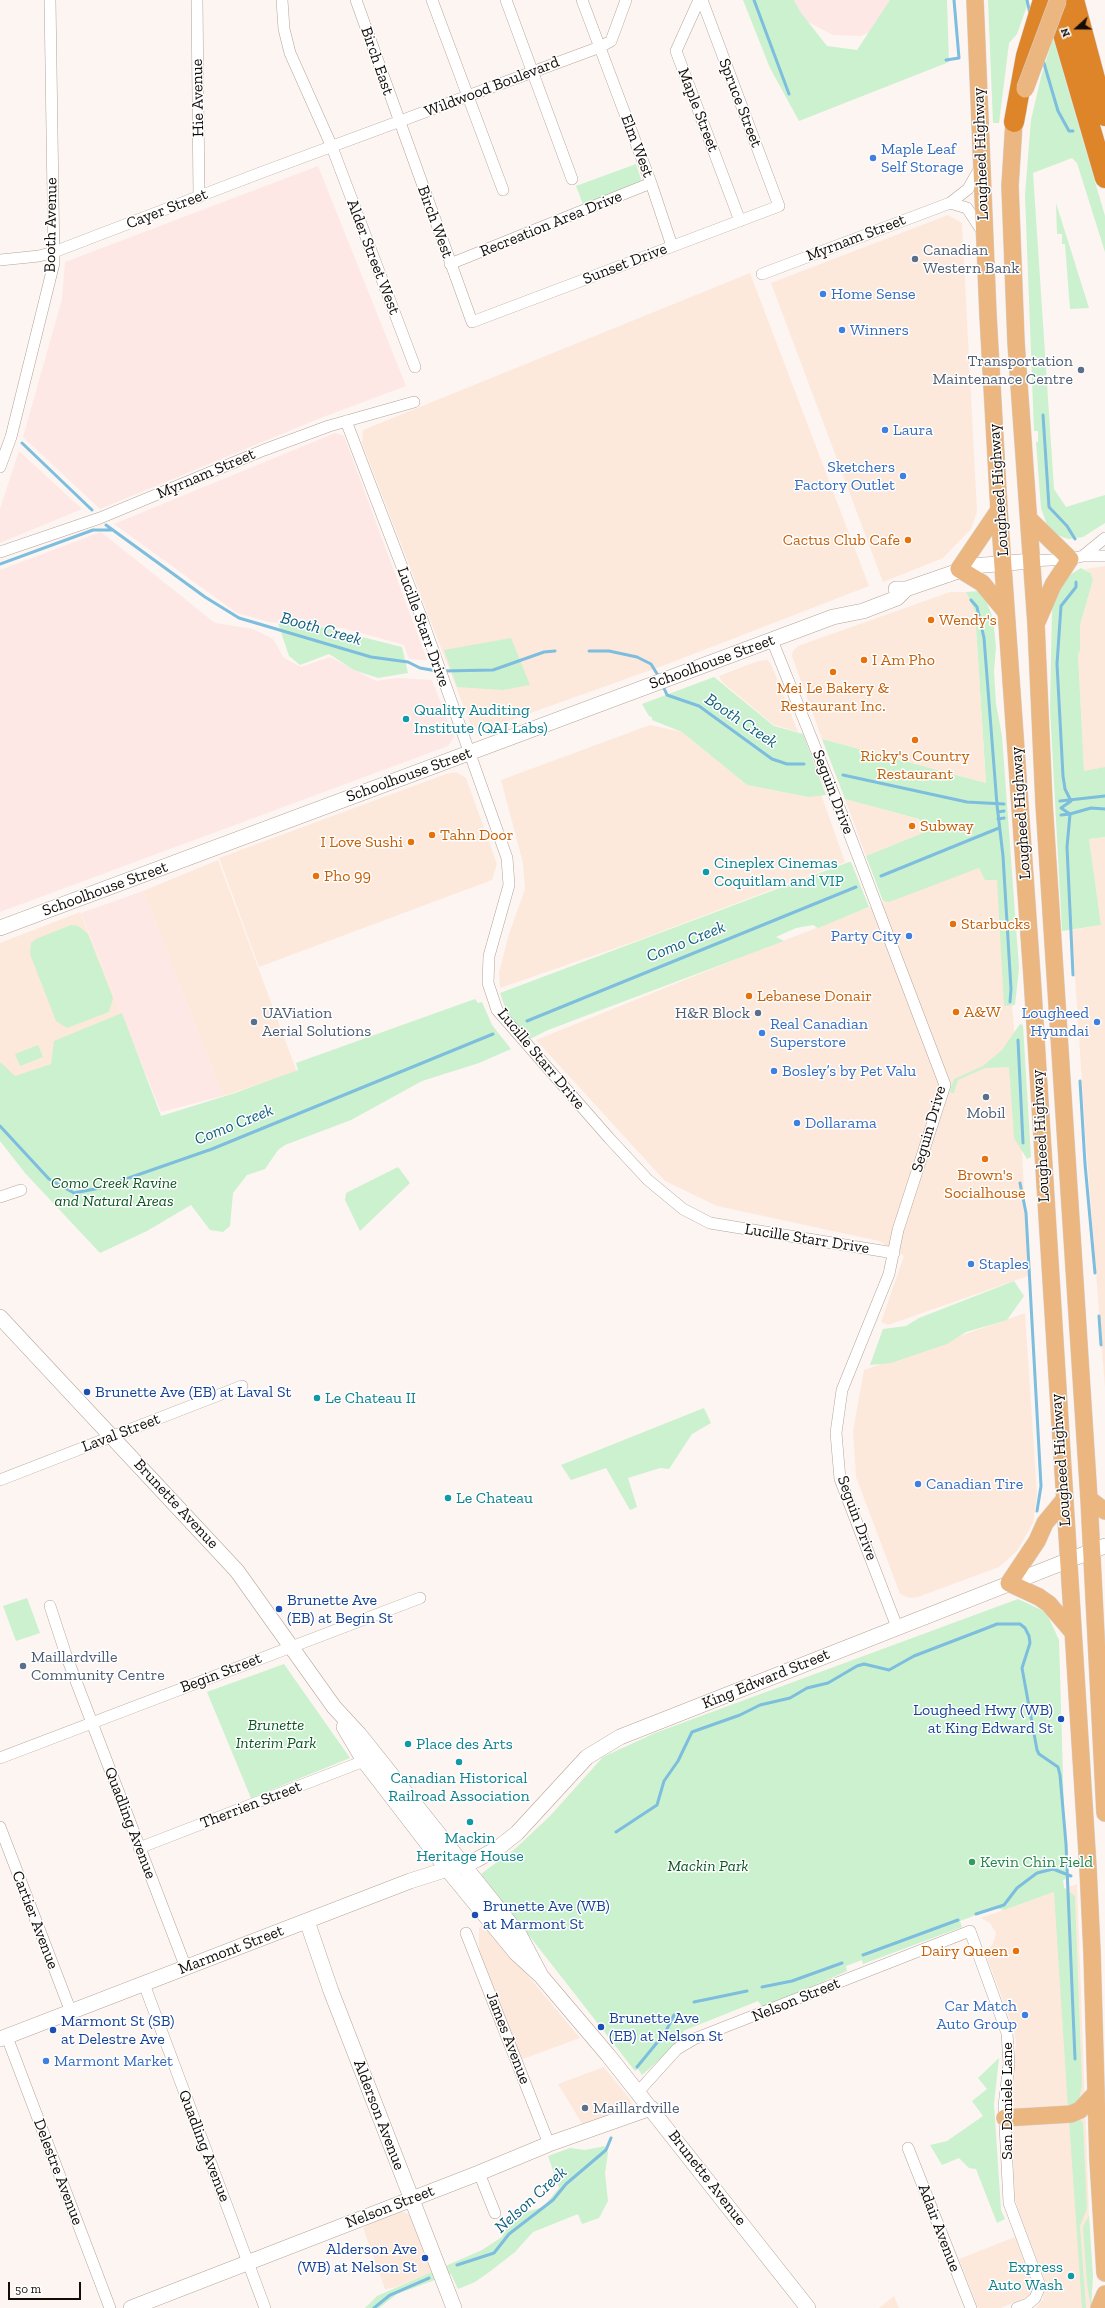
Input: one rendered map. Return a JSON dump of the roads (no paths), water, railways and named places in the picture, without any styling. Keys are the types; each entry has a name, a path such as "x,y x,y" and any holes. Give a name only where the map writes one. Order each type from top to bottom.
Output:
{"highway":[{"path":"1014,122 1043,0"},
{"path":"1054,0 1105,178"},
{"path":"1074,0 1105,116"}],"main road":[{"name":"Lougheed Highway","path":"975,0 984,236 999,510 1004,562 1006,612 1029,929 1092,1952 1096,2093 1105,2273"},
{"path":"1023,83 1058,0"},
{"name":"Lougheed Highway","path":"1014,122 1010,186 1016,342 1036,624 1044,803 1089,1499 1098,1549 1095,1619 1105,1813"},
{"path":"999,510 960,569 982,583 1006,612"},
{"path":"1029,519 1076,558 1053,585 1036,624"},
{"name":"Schoolhouse Street","path":"0,928 840,614 854,614 897,598 906,590 960,569 985,564 1031,561"},
{"name":"Brunette Avenue","path":"0,1317 228,1560 334,1707 364,1761 447,1869 516,1953 541,1976 638,2092 808,2308"},
{"path":"1089,1499 1105,1511"},
{"path":"1064,1500 1045,1523 1038,1541 1009,1583 1040,1597 1049,1604 1072,1630"},
{"name":"King Edward Street","path":"462,1865 489,1854 517,1833 576,1767 587,1757 610,1742 1068,1559 1098,1549"},
{"path":"1095,1619 1105,1604"},
{"name":"Brunette Avenue","path":"334,1707 359,1734 520,1936 541,1976"},
{"name":"Marmont Street","path":"3,2038 307,1921 447,1869 462,1865"},
{"name":"Alderson Avenue","path":"307,1921 331,1991 454,2308"},
{"path":"1005,2118 1071,2114 1080,2110 1096,2093"},
{"name":"Nelson Street","path":"131,2308 479,2173 549,2144 651,2108"},
{"path":"1099,2308 1105,2294"}],"street":[{"name":"Booth Avenue","path":"0,467 11,438 54,263 50,0"},
{"name":"Hie Avenue","path":"197,0 199,196"},
{"name":"Alder Street West","path":"282,0 284,29 290,53 332,147 414,367"},
{"name":"Birch East","path":"356,0 398,122"},
{"path":"432,0 467,98 503,190"},
{"path":"506,0 572,179"},
{"name":"Elm West","path":"582,0 651,183 672,246"},
{"name":"Wildwood Boulevard","path":"332,147 600,48 611,41 626,0"},
{"name":"Spruce Street","path":"700,0 779,206"},
{"name":"Maple Street","path":"700,0 676,51 740,221"},
{"name":"Birch West","path":"398,122 472,322"},
{"name":"Cayer Street","path":"0,260 42,256 54,252 332,147"},
{"name":"Myrnam Street","path":"762,274 950,203 968,189 981,164"},
{"name":"Recreation Area Drive","path":"450,264 651,183"},
{"path":"950,203 967,208 984,236"},
{"name":"Sunset Drive","path":"472,322 779,206"},
{"name":"Myrnam Street","path":"0,552 100,518 264,450 346,421 414,402"},
{"name":"Lucille Starr Drive","path":"346,421 503,843 509,872 507,897 489,956 488,983 497,1010 614,1144 648,1180 683,1209 710,1223 894,1253"},
{"path":"1076,558 1105,538"},
{"name":"Schoolhouse Street","path":"1031,561 1105,556"},
{"name":"Seguin Drive","path":"772,640 840,811 945,1085 898,1230 889,1274 842,1390 836,1433 840,1479 897,1627"},
{"path":"0,1197 21,1190"},
{"name":"Laval Street","path":"0,1480 242,1386"},
{"name":"Begin Street","path":"0,1758 420,1598"},
{"name":"Quadling Avenue","path":"50,1606 139,1848 186,1968"},
{"name":"Therrien Street","path":"139,1848 364,1761"},
{"name":"Cartier Avenue","path":"0,1827 71,2012"},
{"name":"Nelson Street","path":"638,2092 677,2049 694,2039 970,1931"},
{"name":"San Daniele Lane","path":"970,1931 1007,2033 1009,2064 1004,2096 1009,2202 1040,2286 1035,2298 1017,2308"},
{"name":"James Avenue","path":"466,1933 549,2144"},
{"name":"Quadling Avenue","path":"144,1984 265,2308"},
{"name":"Delestre Avenue","path":"3,2038 110,2308"},
{"name":"Adair Avenue","path":"908,2148 971,2308"},
{"path":"479,2173 494,2213"}],"waterway":[{"path":"754,0 789,94"},
{"path":"946,60 959,58 954,0"},
{"path":"1027,0 1030,14"},
{"path":"1043,60 1058,111 1069,131 1073,131"},
{"path":"1043,415 1049,507 1067,526 1075,539"},
{"name":"Booth Creek","path":"22,443 92,510"},
{"name":"Booth Creek","path":"106,525 205,597 239,618 371,657 408,662 420,668 437,671"},
{"path":"0,564 93,530 112,530"},
{"path":"1071,801 1065,789 1063,776 1057,664 1061,606 1076,587 1076,582"},
{"path":"971,600 977,607 984,638 997,805 1003,856 1011,989 1010,1002"},
{"name":"Booth Creek","path":"443,671 493,670 544,652 555,651"},
{"name":"Booth Creek","path":"589,651 609,651 637,657 651,664 659,677"},
{"name":"Booth Creek","path":"663,686 667,695 699,706 772,759 787,764 804,764"},
{"name":"Booth Creek","path":"843,775 967,802 1004,804"},
{"name":"Como Creek","path":"1060,801 1105,796"},
{"path":"1061,808 1071,801"},
{"path":"1061,808 1070,814"},
{"path":"1073,975 1067,847 1070,814 1091,808 1105,809"},
{"path":"998,812 1004,811"},
{"path":"1061,815 1070,814"},
{"path":"998,819 1004,818"},
{"name":"Como Creek","path":"881,876 999,828"},
{"name":"Como Creek","path":"527,1021 856,887"},
{"name":"Como Creek","path":"0,1126 49,1179 74,1193 100,1188 212,1149 493,1034"},
{"path":"1018,1040 1023,1143"},
{"path":"1080,1081 1085,1164 1095,1273"},
{"path":"1020,1183 1026,1213 1041,1486 1037,1511"},
{"path":"1099,1316 1101,1345"},
{"path":"616,1832 657,1805 664,1781 678,1761 692,1732 740,1715 760,1705 790,1698 807,1688 828,1683 857,1666 864,1664 889,1670 914,1656 997,1624 1020,1624 1025,1628 1029,1636 1030,1643 1022,1668 1037,1750 1039,1754 1058,1767 1060,1775 1066,1844 1075,2059"},
{"name":"Nelson Creek","path":"976,1914 1004,1905 1017,1888 1037,1873 1053,1869 1071,1876"},
{"name":"Nelson Creek","path":"863,1955 958,1920"},
{"name":"Nelson Creek","path":"762,1987 792,1981 842,1963"},
{"name":"Nelson Creek","path":"694,2002 747,1991"},
{"name":"Nelson Creek","path":"637,2067 665,2033 674,2015"},
{"name":"Nelson Creek","path":"457,2265 494,2253 509,2234 553,2200 566,2184 606,2150 611,2138"},
{"name":"Nelson Creek","path":"374,2308 390,2295 429,2278"}],"place":[{"name":"Maple Leaf Self Storage","path":"873,158"},
{"name":"Canadian Western Bank","path":"915,259"},
{"name":"Home Sense","path":"823,294"},
{"name":"Winners","path":"842,330"},
{"name":"Transportation Maintenance Centre","path":"1081,370"},
{"name":"Laura","path":"885,430"},
{"name":"Sketchers Factory Outlet","path":"903,476"},
{"name":"Cactus Club Cafe","path":"908,540"},
{"name":"Wendy's","path":"931,620"},
{"name":"I Am Pho","path":"864,660"},
{"name":"Mei Le Bakery & Restaurant Inc.","path":"833,672"},
{"name":"Quality Auditing Institute (QAI Labs)","path":"406,719"},
{"name":"Ricky's Country Restaurant","path":"915,740"},
{"name":"Subway","path":"912,826"},
{"name":"Tahn Door","path":"432,835"},
{"name":"I Love Sushi","path":"411,842"},
{"name":"Cineplex Cinemas Coquitlam and VIP","path":"706,872"},
{"name":"Pho 99","path":"316,876"},
{"name":"Starbucks","path":"953,924"},
{"name":"Party City","path":"909,936"},
{"name":"Lebanese Donair","path":"749,996"},
{"name":"A&W","path":"956,1012"},
{"name":"H&R Block","path":"758,1013"},
{"name":"UAViation Aerial Solutions","path":"254,1022"},
{"name":"Lougheed Hyundai","path":"1097,1022"},
{"name":"Real Canadian Superstore","path":"762,1033"},
{"name":"Bosley’s by Pet Valu","path":"774,1071"},
{"name":"Mobil","path":"986,1097"},
{"name":"Dollarama","path":"797,1123"},
{"name":"Brown's Socialhouse","path":"985,1159"},
{"name":"Staples","path":"971,1264"},
{"name":"Brunette Ave (EB) at Laval St","path":"87,1392"},
{"name":"Le Chateau II","path":"317,1398"},
{"name":"Canadian Tire","path":"918,1484"},
{"name":"Le Chateau","path":"448,1498"},
{"name":"Brunette Ave (EB) at Begin St","path":"279,1609"},
{"name":"Maillardville Community Centre","path":"23,1666"},
{"name":"Lougheed Hwy (WB) at King Edward St","path":"1061,1719"},
{"name":"Place des Arts","path":"408,1744"},
{"name":"Canadian Historical Railroad Association","path":"459,1762"},
{"name":"Mackin Heritage House","path":"470,1822"},
{"name":"Kevin Chin Field","path":"972,1862"},
{"name":"Brunette Ave (WB) at Marmont St","path":"475,1915"},
{"name":"Dairy Queen","path":"1016,1951"},
{"name":"Car Match Auto Group","path":"1025,2015"},
{"name":"Brunette Ave (EB) at Nelson St","path":"601,2027"},
{"name":"Marmont St (SB) at Delestre Ave","path":"53,2030"},
{"name":"Marmont Market","path":"46,2061"},
{"name":"Maillardville","path":"585,2108"},
{"name":"Alderson Ave (WB) at Nelson St","path":"425,2258"},
{"name":"Express Auto Wash","path":"1071,2276"}],"park label":[{"name":"Como Creek Ravine and Natural Areas","path":"114,1192"},
{"name":"Brunette Interim Park","path":"276,1734"},
{"name":"Mackin Park","path":"708,1866"}]}
